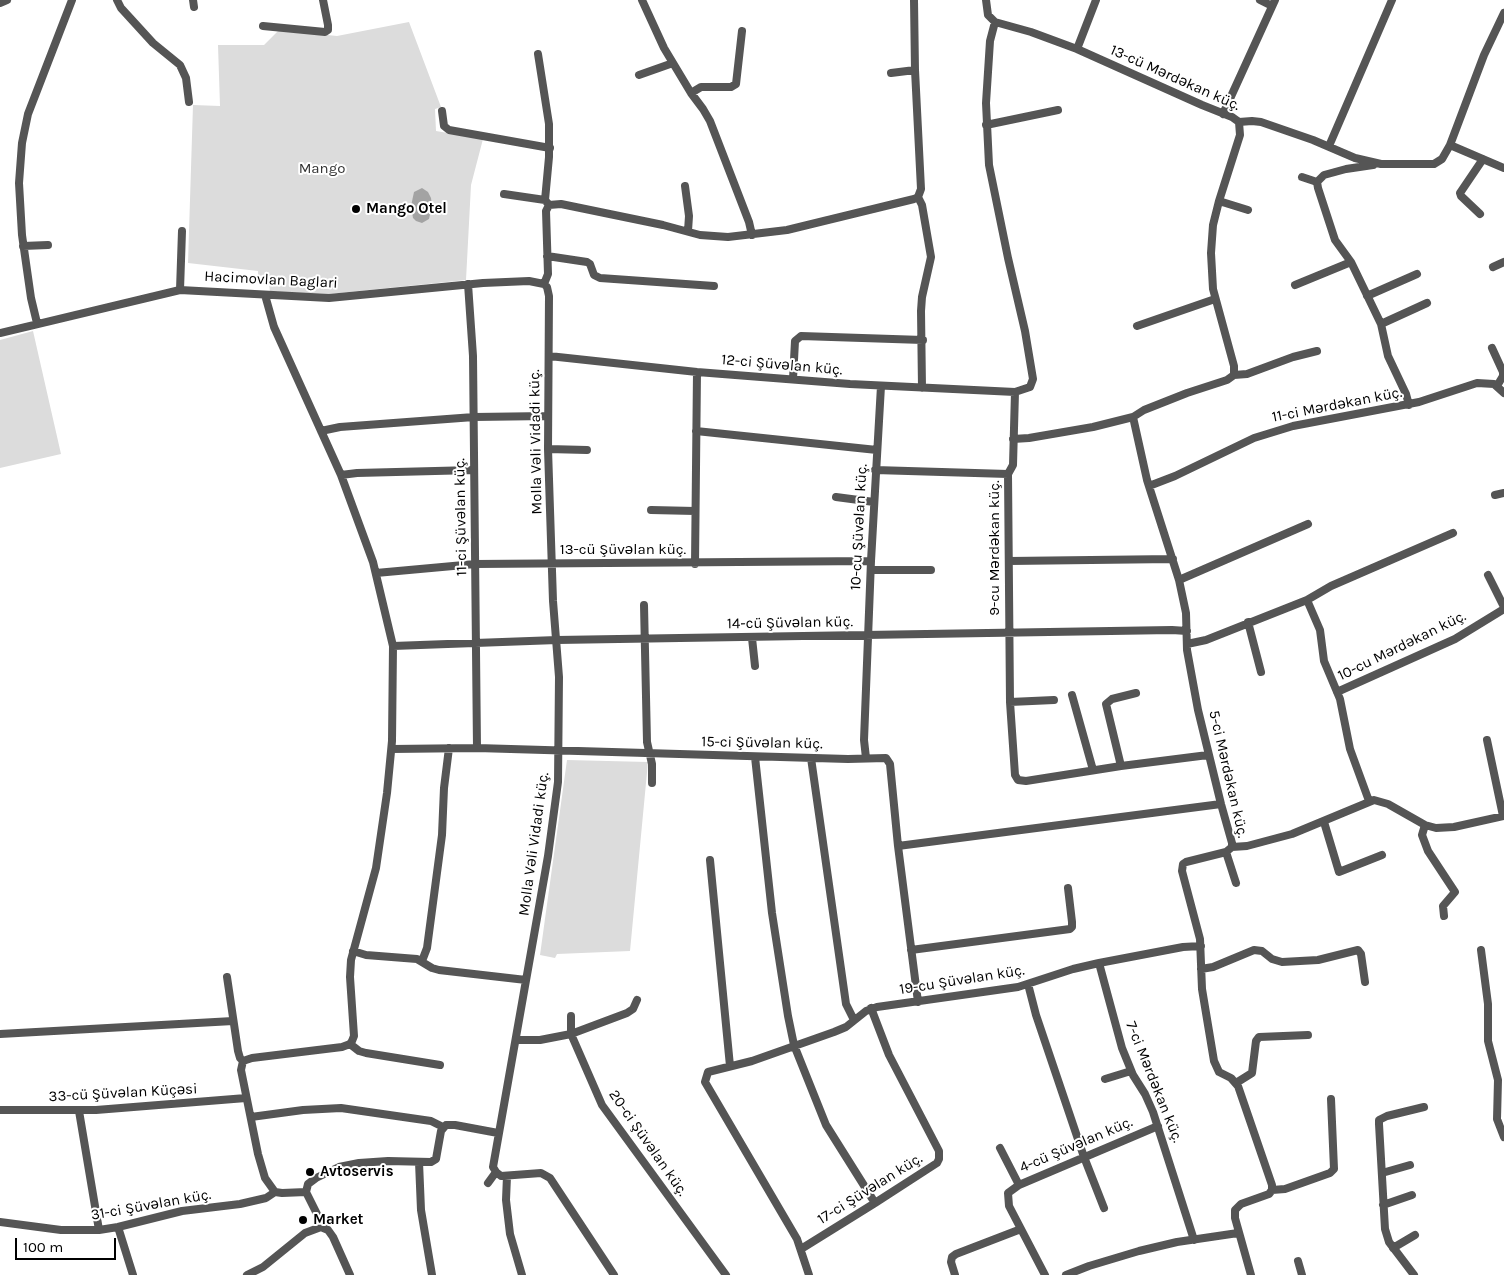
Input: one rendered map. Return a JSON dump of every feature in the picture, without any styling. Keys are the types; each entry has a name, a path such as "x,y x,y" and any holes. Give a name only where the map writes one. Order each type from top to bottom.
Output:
{"street":[{"path":"0,3 7,0"},
{"path":"37,324 31,298 24,246 19,183 24,130 28,114 72,0"},
{"path":"117,0 152,44 180,65 186,78 189,102"},
{"path":"264,26 325,32 328,30 328,25 323,0"},
{"path":"642,0 664,48 710,121 749,222 752,235"},
{"path":"914,0 915,70 921,186 918,197 922,205 931,257 922,297 922,388"},
{"path":"986,0 988,15 994,22 990,41 986,125 989,165 1008,258 1026,331 1033,379 1030,387 1015,392"},
{"path":"1076,49 1096,0"},
{"path":"1223,114 1273,3 1260,0"},
{"path":"1329,146 1392,0"},
{"name":"13-cü Mərdəkan küç.","path":"994,22 1031,32 1076,49 1232,117 1239,122 1261,122 1329,146 1347,155 1381,164 1434,164 1442,159 1450,145 1484,55 1504,12"},
{"path":"691,93 701,87 731,87 736,84 742,31"},
{"name":"Molla Vəli Vidadi küç.","path":"496,1172 493,1163 556,806 560,752 559,677 552,564 548,449 549,296 547,286 544,284 548,274 546,211 550,148 549,124 538,54"},
{"path":"639,75 673,63"},
{"path":"891,73 915,70"},
{"path":"986,125 1058,110"},
{"path":"442,111 444,126 449,130 550,148"},
{"path":"1234,375 1234,366 1211,280 1211,253 1213,225 1240,135 1239,122"},
{"path":"1450,145 1504,168"},
{"path":"1346,169 1347,155"},
{"path":"1480,214 1461,196 1460,192 1483,159"},
{"path":"1317,182 1324,174 1381,164"},
{"path":"1302,177 1317,182"},
{"path":"1317,182 1335,240 1351,262 1381,324 1388,356 1406,394 1409,405"},
{"path":"685,186 689,216 688,231"},
{"path":"504,194 718,237 788,230 918,197"},
{"path":"1219,201 1248,210"},
{"path":"180,290 182,230"},
{"path":"24,246 48,245"},
{"path":"547,256 587,262 590,264 594,275 600,278 714,286"},
{"path":"1295,285 1351,262"},
{"path":"1493,267 1504,262"},
{"path":"1367,296 1417,274"},
{"name":"Hacimovlan Baglari","path":"0,333 180,290 329,298 468,284 529,281 544,284"},
{"name":"11-ci Şüvəlan küç.","path":"468,284 473,344 478,748"},
{"path":"265,295 274,327 341,476 363,533 376,573 393,646 392,749 388,793 376,868 352,951 350,977 354,1036 350,1044 337,1048 248,1058 243,1061 241,1070 265,1178 275,1192 306,1192"},
{"path":"1137,326 1215,299"},
{"path":"1381,324 1427,303"},
{"path":"792,379 796,341 800,336 923,340"},
{"path":"1492,348 1503,372 1503,376 1497,386 1504,393"},
{"path":"1013,439 1030,438 1093,427 1133,417 1144,410 1227,380 1234,375 1247,374 1293,357 1317,351"},
{"name":"12-ci Şüvəlan küç.","path":"548,356 696,372 881,386 1015,392"},
{"path":"695,564 696,372"},
{"name":"11-ci Mərdəkan küç.","path":"1149,486 1175,476 1234,447 1275,431 1306,422 1409,405 1478,383 1489,383 1497,386"},
{"name":"10-cu Şüvəlan küç.","path":"866,758 864,740 868,635 875,470 881,386"},
{"name":"9-cu Mərdəkan küç.","path":"1015,392 1013,465 1008,474 1010,702 1016,778 1026,781 1092,770 1208,755"},
{"path":"321,431 474,417 548,416"},
{"name":"5-ci Mərdəkan küç.","path":"1133,417 1149,486 1179,580 1186,613 1187,644 1198,710 1208,755 1232,839 1229,850 1186,862 1182,868 1201,946 1203,1001 1214,1061 1219,1072 1236,1082"},
{"path":"696,431 877,450"},
{"path":"548,449 587,450"},
{"path":"341,476 357,473 474,470"},
{"path":"875,470 1008,474"},
{"path":"1495,495 1504,493"},
{"path":"836,497 874,502"},
{"path":"651,510 695,511"},
{"path":"1179,580 1308,524"},
{"path":"1187,644 1206,640 1307,600 1332,586 1453,533"},
{"path":"1009,561 1173,559"},
{"name":"13-cü Şüvəlan küç.","path":"376,573 475,564 695,564 871,561"},
{"path":"871,570 931,570"},
{"path":"1488,575 1504,608"},
{"path":"1307,600 1320,630 1324,661 1337,692 1350,749 1369,801"},
{"path":"644,605 647,742 652,764 652,783"},
{"name":"10-cu Mərdəkan küç.","path":"1337,692 1455,639 1504,608"},
{"path":"1248,622 1261,672"},
{"name":"14-cü Şüvəlan küç.","path":"393,646 557,640 1187,631"},
{"path":"752,638 755,666"},
{"path":"1121,766 1106,704 1112,699 1136,693"},
{"path":"1072,695 1092,770"},
{"path":"1010,702 1054,700"},
{"path":"1236,882 1229,850 1260,843 1324,822 1369,801 1379,801 1388,804 1425,825 1436,828 1447,828 1504,816 1487,740"},
{"path":"422,961 427,948 441,845 444,788 449,748"},
{"name":"15-ci Şüvəlan küç.","path":"392,749 478,748 755,757 882,758 889,761 918,1002"},
{"path":"755,757 772,913 794,1045 826,1125 875,1203"},
{"path":"810,758 846,1004 854,1020"},
{"path":"898,846 1221,804"},
{"path":"1324,822 1339,872 1382,855"},
{"path":"1425,825 1422,836 1428,851 1456,892 1443,906 1444,916"},
{"path":"710,860 730,1066"},
{"path":"911,950 1070,929 1072,922 1068,888"},
{"name":"19-cu Şüvəlan küç.","path":"809,1275 797,1240 705,1082 708,1072 752,1061 834,1032 871,1008 1001,990 1099,963 1183,947 1201,946"},
{"path":"1201,969 1213,967 1254,950 1262,952 1272,960 1282,962 1318,960 1358,950 1361,954 1365,982"},
{"path":"1481,950 1488,1004 1488,1041 1498,1080 1497,1119 1504,1137"},
{"path":"352,951 410,958 422,961 432,968 439,970 526,980"},
{"name":"7-ci Mərdəkan küç.","path":"1099,963 1122,1048 1131,1071 1148,1099 1194,1240"},
{"path":"227,977 238,1051 243,1061"},
{"path":"1028,984 1036,1015 1084,1156 1104,1208"},
{"path":"516,1040 540,1040 571,1034 627,1013 633,1009 637,1000"},
{"name":"17-ci Şüvəlan küç.","path":"801,1249 937,1162 940,1155 889,1055 871,1008"},
{"name":"20-ci Şüvəlan küç.","path":"571,1016 571,1034 602,1105 726,1275"},
{"path":"0,1034 233,1021"},
{"path":"1272,1190 1269,1175 1236,1082 1252,1073 1256,1041 1259,1037 1308,1035"},
{"path":"350,1044 359,1051 366,1053 440,1065"},
{"path":"1105,1079 1131,1071"},
{"name":"33-cü Şüvəlan Küçəsi","path":"0,1110 79,1111 246,1098"},
{"path":"1251,1275 1238,1233 1234,1214 1236,1207 1266,1195 1272,1190 1285,1189 1330,1173 1334,1169 1331,1099"},
{"path":"1414,1275 1389,1242 1385,1229 1380,1120 1387,1116 1424,1107"},
{"path":"251,1117 303,1110 341,1108 431,1121 443,1127 455,1125 498,1133"},
{"path":"79,1111 99,1230"},
{"name":"4-cü Şüvəlan küç.","path":"1045,1275 1010,1206 1007,1197 1011,1189 1084,1156 1158,1126"},
{"path":"321,1227 306,1192 308,1184 331,1170 348,1165 380,1161 431,1162 436,1159 443,1127"},
{"path":"1000,1148 1019,1185"},
{"path":"419,1162 421,1210 432,1275"},
{"path":"1382,1173 1410,1165"},
{"path":"488,1183 496,1172 501,1176 541,1173 550,1178 614,1275"},
{"path":"506,1176 506,1200 510,1234 522,1275"},
{"name":"31-ci Şüvəlan küç.","path":"0,1222 61,1230 99,1230 182,1211 240,1204 266,1198 275,1192"},
{"path":"1383,1205 1412,1195"},
{"path":"118,1227 133,1275"},
{"path":"247,1275 263,1267 305,1234 321,1227 328,1230 333,1236 350,1275"},
{"path":"956,1275 951,1262 952,1257 956,1254 1021,1229"},
{"path":"1066,1275 1108,1260 1154,1248 1238,1233"},
{"path":"1393,1248 1415,1235"},
{"path":"1298,1261 1302,1275"}],"green space":[{"name":"Mango","path":"409,22 441,107 435,109 436,131 483,139 471,185 466,280 329,294 270,292 269,284 258,284 258,271 188,263 193,105 220,106 218,45 264,45 279,30 337,36"},
{"path":"33,331 61,454 0,468 0,340"},
{"path":"567,760 648,762 630,951 557,954 555,958 540,955"}],"shaded area":[{"path":"422,188 428,192 432,206 429,219 422,223 413,218 411,206 414,192"}],"place":[{"name":"Mango Otel","path":"356,209"},
{"name":"Avtoservis","path":"310,1172"},
{"name":"Market","path":"303,1220"}]}
